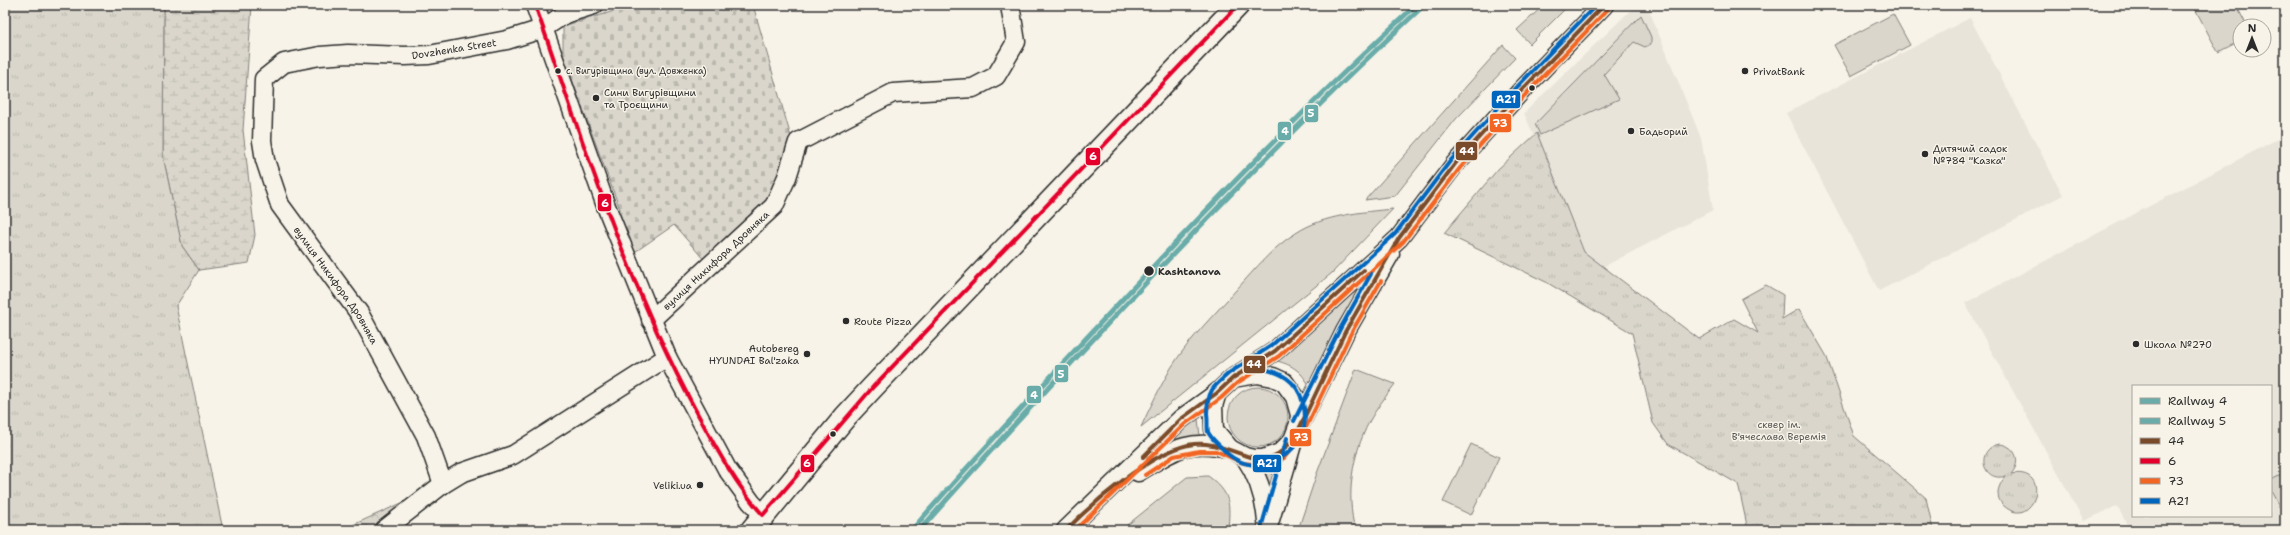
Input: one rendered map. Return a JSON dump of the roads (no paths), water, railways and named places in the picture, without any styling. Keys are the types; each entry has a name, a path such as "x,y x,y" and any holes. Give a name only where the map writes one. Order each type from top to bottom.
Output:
{"main road":[{"path":"757,523 873,386 1238,5"}],"street":[{"path":"535,5 542,29 651,320 667,357 727,469 751,502 757,523"},
{"name":"Dovzhenka Street","path":"264,79 284,63 320,56 429,54 507,40 542,29 565,14 594,5"},
{"name":"вулиця Никифора Дровняка","path":"651,320 774,206 787,177 798,142 893,93 973,88 996,76 1016,42 1010,5"},
{"path":"1108,492 1172,450 1198,444 1217,445 1254,459 1272,457 1280,453 1296,432 1345,332 1399,238 1455,164 1521,91 1604,5"},
{"name":"вулиця Никифора Дровняка","path":"264,79 262,141 265,160 280,205 359,313 426,436 443,484"},
{"path":"1066,530 1108,492 1181,419 1217,393 1233,378 1274,351 1399,238"},
{"path":"384,530 443,484 461,473 513,455 667,357"},
{"path":"1233,378 1257,374 1273,377 1284,382 1295,397 1300,415 1267,528"},
{"path":"1217,393 1213,406 1214,430 1255,472 1265,505 1267,528"}],"rail line":[{"name":"4","path":"912,530 995,437 1202,215 1286,129 1416,5"},
{"name":"5","path":"920,530 981,461 1167,260 1291,133 1420,9"}],"place":[{"name":"с. Вигурівщина (вул. Довженка)","path":"558,71"},
{"name":"PrivatBank","path":"1745,71"},
{"name":"Сини Вигурівщини та Троєщини","path":"596,98"},
{"name":"Бадьорий","path":"1631,131"},
{"name":"Дитячий садок №784 \"Казка\"","path":"1925,154"},
{"name":"Kashtanova","path":"1149,271"},
{"name":"Route Pizza","path":"846,321"},
{"name":"Школа №270","path":"2136,344"},
{"name":"Autobereg HYUNDAI Bal'zaka","path":"807,354"},
{"name":"Veliki.ua","path":"700,485"}],"park label":[{"name":"сквер ім. В'ячеслава Веремія","path":"1779,430"}]}
